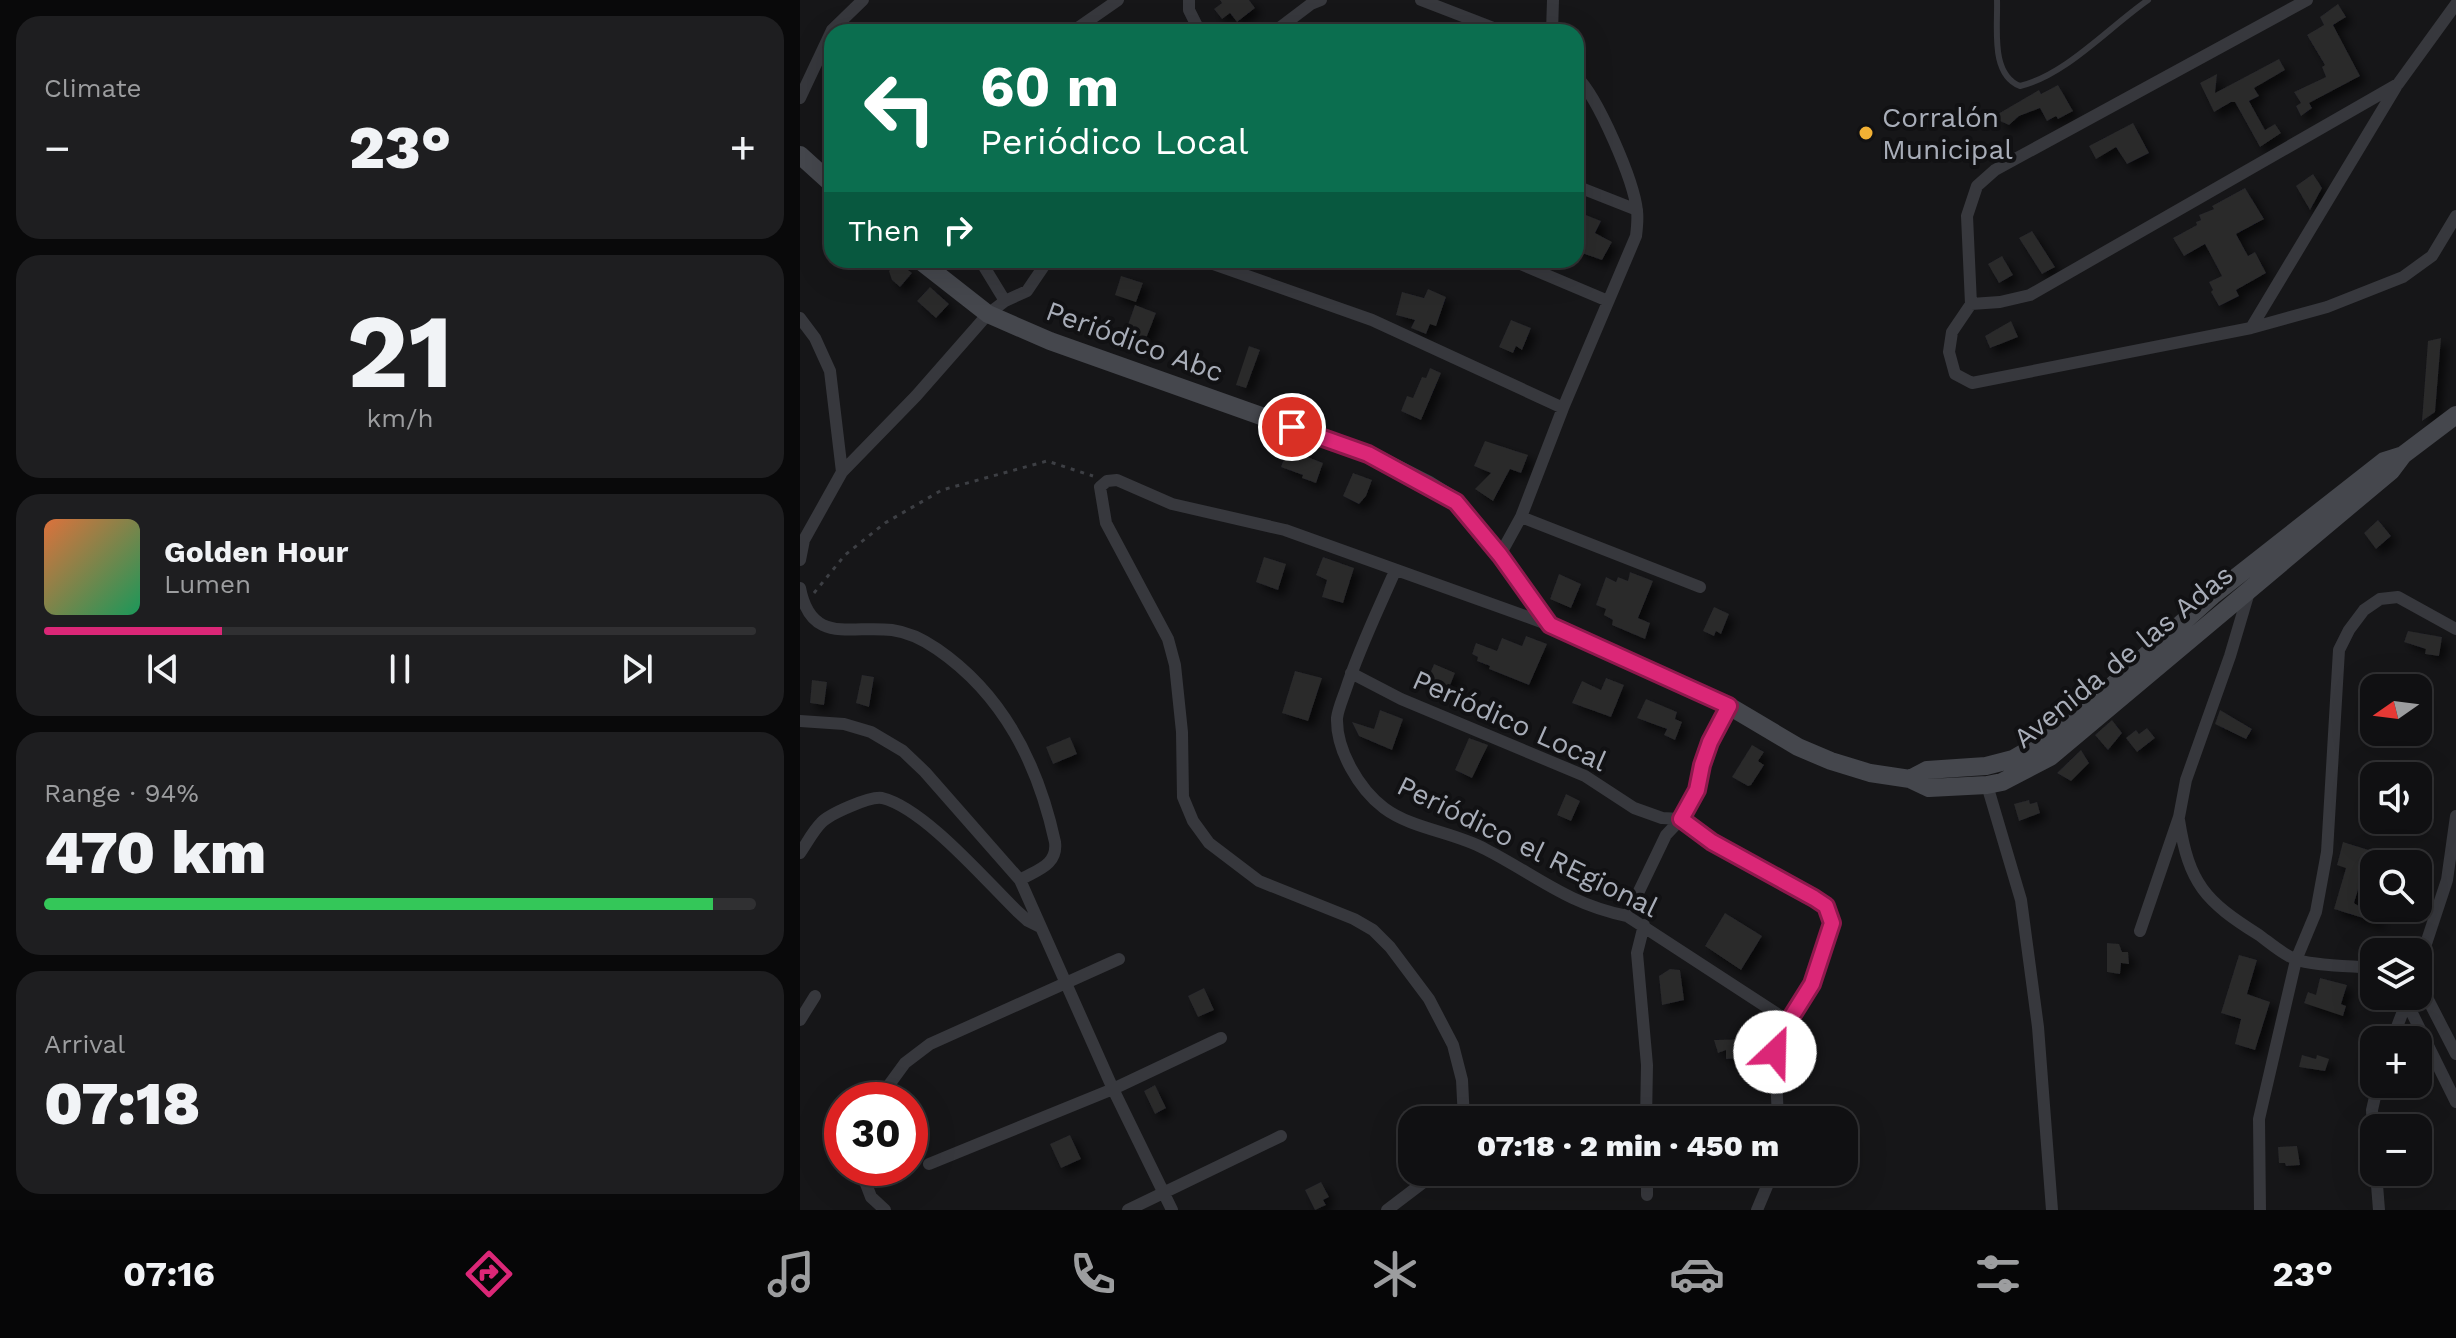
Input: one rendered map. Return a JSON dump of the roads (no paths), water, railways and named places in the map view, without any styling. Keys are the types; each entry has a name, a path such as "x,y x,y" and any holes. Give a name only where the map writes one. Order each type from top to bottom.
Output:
{"street":[{"path":"838,24 863,0"},
{"path":"1189,0 1189,10 1196,24"},
{"path":"1285,24 1321,0"},
{"path":"1421,0 1483,24"},
{"path":"1552,24 1553,0"},
{"path":"2307,0 1995,170 1977,186 1967,216 1971,304 1952,332 1949,352 1955,374 1972,383 2251,328 2327,307 2403,277 2432,256 2456,216"},
{"path":"1084,24 1118,1"},
{"path":"2251,328 2398,84 2456,4"},
{"path":"800,98 824,47"},
{"path":"1971,304 2030,295 2398,84"},
{"path":"1500,555 1521,517 1563,408 1636,236 1637,210 1628,177 1601,115 1584,88"},
{"path":"800,155 824,177"},
{"path":"1584,189 1637,210"},
{"name":"Periódico Abc","path":"929,268 988,314 1050,341 1368,454 1456,502 1500,555 1550,625"},
{"path":"985,268 1005,301"},
{"path":"800,560 804,540 842,472 916,396 988,314 1005,301 1027,291 1043,268"},
{"path":"1225,268 1372,320 1563,408"},
{"path":"1530,268 1608,301"},
{"path":"800,318 815,338 830,371 842,472"},
{"name":"Avenida de las Adas","path":"1910,779 1929,788 1987,785 2024,772 2050,757 2391,471 2403,455 2456,415"},
{"name":"Avenida de las Adas","path":"1910,779 1927,770 1986,766 2013,759 2063,730 2212,596 2384,461 2403,455"},
{"path":"1463,1106 1462,1080 1453,1045 1429,999 1390,947 1373,930 1354,919 1259,881 1209,843 1193,821 1183,797 1182,732 1175,665 1168,639 1106,523 1100,487 1107,481 1117,480 1172,504 1285,530 1550,625 1729,706 1798,747 1870,773 1910,779"},
{"path":"1521,517 1700,587"},
{"name":"Periódico el REgional","path":"1395,571 1351,673 1337,717 1340,739 1359,780 1384,808 1399,816 1483,847 1564,896 1598,910 1627,916 1644,925 1788,1021"},
{"path":"800,588 804,606 812,618 826,627 843,631 894,630 912,635 936,648 966,672 997,704 1019,738 1038,780 1057,852 1049,864 1020,880"},
{"path":"2140,931 2250,588"},
{"path":"2260,1210 2259,1119 2296,960 2316,912 2327,852 2339,650 2364,610 2380,599 2398,597 2456,629"},
{"name":"Periódico Local","path":"1351,673 1401,699 1585,776 1634,808 1662,818 1681,819 1712,842 1826,906 1832,923 1829,936 1812,984 1780,1035 1775,1052 1777,1106"},
{"path":"1627,916 1666,835 1681,819 1697,790 1706,754 1729,706"},
{"path":"800,721 844,724 871,732 903,751 1020,880 1113,1089 1172,1210"},
{"path":"1987,785 2021,900 2038,1027 2052,1210"},
{"path":"800,853 822,821 868,798 882,798 927,824 1017,911 1040,927"},
{"path":"2428,938 2447,880 2456,816"},
{"path":"2179,817 2183,847 2191,872 2205,896 2296,960 2360,967"},
{"path":"1644,925 1637,953 1647,1065 1646,1106"},
{"path":"891,1082 905,1063 930,1044 1119,959"},
{"path":"800,1020 815,996"},
{"path":"2432,1007 2456,1054"},
{"path":"2412,1010 2456,1102"},
{"path":"929,1164 1113,1089 1221,1038"},
{"path":"1128,1210 1281,1136"},
{"path":"866,1186 871,1197 885,1210"},
{"path":"1387,1210 1419,1186"},
{"path":"1647,1186 1647,1195"},
{"path":"1757,1210 1767,1186"},
{"path":"2377,1186 2379,1210"}],"lane":[{"path":"1997,0 2000,64 2006,78 2020,86 2060,68 2148,0"}],"place":[{"name":"Corralón Municipal","path":"1866,133"}]}
